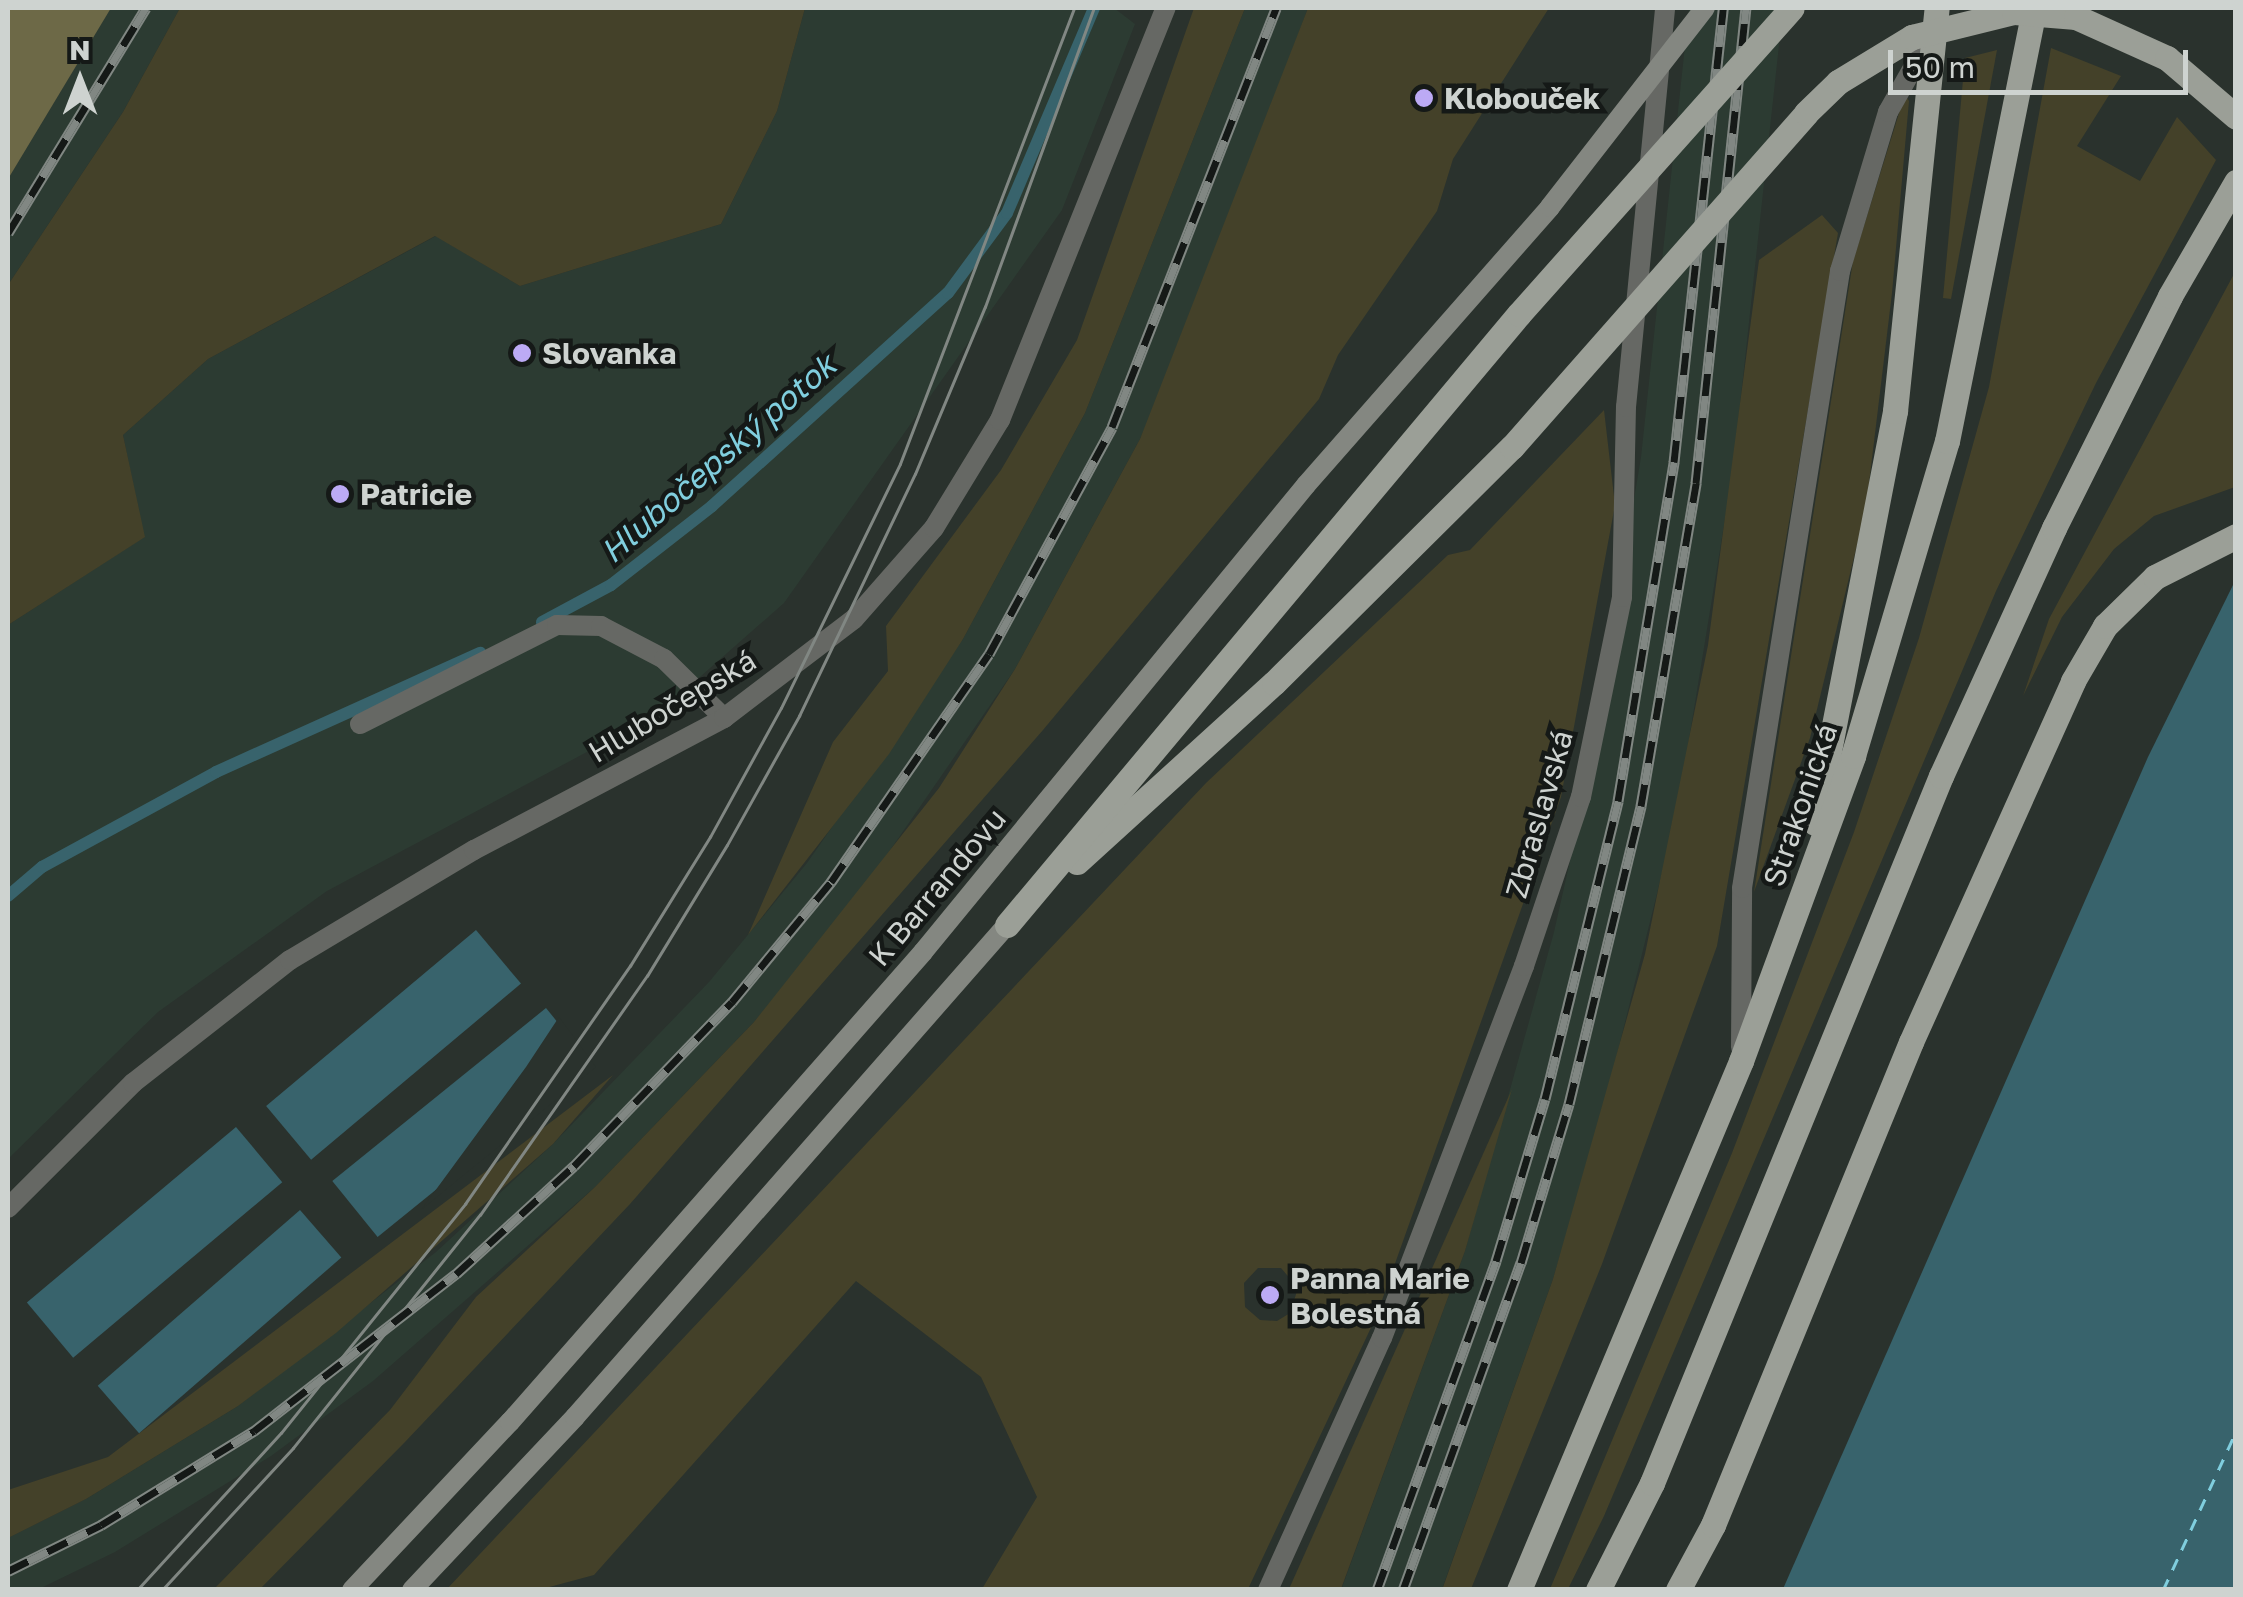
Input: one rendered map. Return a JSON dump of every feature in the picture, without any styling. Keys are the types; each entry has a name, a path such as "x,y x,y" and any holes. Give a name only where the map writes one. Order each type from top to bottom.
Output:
{"main road":[{"name":"K Barrandovu","path":"352,1590 510,1422 898,980 1306,485 1550,208 1705,8"},
{"path":"412,1590 575,1417 1007,926 1518,314 1792,8"},
{"path":"1797,915 1895,411 1937,8"},
{"name":"Strakonická","path":"1519,1590 1741,1061 1853,756 1946,441 2034,8"},
{"path":"1007,926 1274,683 1512,447 1806,113 1838,82 1912,37 2014,12 2076,17 2168,58 2236,117"},
{"path":"1598,1590 1652,1483 1957,741 2152,332 2236,182"},
{"path":"1678,1590 1713,1524 1911,1042 2086,656 2127,602 2181,560 2236,536"}],"street":[{"name":"Hlubočepská","path":"8,1208 133,1083 290,960 474,850 724,718 854,619 934,528 1000,420 1040,331 1166,8"},
{"name":"Zbraslavská","path":"1268,1590 1382,1338 1524,966 1581,797 1622,596 1626,407 1665,8"},
{"path":"1741,1061 1742,888 1840,271 1888,112 1932,36"},
{"path":"360,724 557,625 601,626 664,659 724,718"}],"shaded area":[{"path":"8,8 111,8 8,179"},
{"path":"111,8 180,8 123,112 8,285 8,179"},
{"path":"180,8 805,8 777,111 721,224 520,286 435,236 208,359 123,435 145,537 8,625 8,285 123,112"},
{"path":"805,8 1114,8 1135,24 1062,210 784,603 658,714 327,891 158,1012 8,1159 8,625 144,537 123,435 208,359 436,236 520,286 721,224 777,111"},
{"path":"1194,8 1245,8 1085,413 963,639 889,754 748,935 833,742 888,671 886,626 1001,470 1077,340"},
{"path":"1245,8 1308,8 1186,334 1140,439 1015,669 855,901 754,1022 595,1187 373,1381 271,1456 115,1552 39,1589 8,1590 8,1538 86,1499 238,1406 436,1252 553,1144 709,982 807,863 963,639 1085,413"},
{"path":"1308,8 1549,8 1453,159 1437,211 1338,355 1319,399 1043,730 630,1204 405,1442 260,1589 214,1589 390,1410 476,1297 595,1187 754,1022 939,788 1015,669 1140,439"},
{"path":"1689,8 1783,8 1733,470 1677,813 1602,1115 1553,1279 1442,1589 1341,1590 1465,1251 1554,932 1585,794 1641,457"},
{"path":"2051,48 2121,76 2077,146 2140,181 2177,117 2216,160 2096,383 1996,591 1604,1516 1568,1589 1550,1589 1732,1153 1854,832 1919,638 1989,387"},
{"path":"1997,50 1951,299 1943,298 1965,58"},
{"path":"1905,94 1909,101 1892,293 1866,508 1810,738 1754,892 1853,261"},
{"path":"1822,215 1838,233 1717,946 1602,1264 1471,1589 1442,1590 1553,1279 1645,954 1708,645 1759,260"},
{"path":"2235,272 2235,487 2154,516 2114,549 2062,617 2023,696 2049,619"},
{"path":"1604,410 1615,505 1561,797 1376,1317 1248,1589 982,1589 1037,1497 981,1377 856,1281 594,1575 542,1589 446,1590 1206,783 1448,555 1470,550","holes":["1258,1268 1281,1268 1298,1288 1290,1313 1277,1321 1260,1320 1245,1307 1244,1283"]},
{"path":"613,1075 553,1144 336,1333 238,1406 86,1499 8,1538 8,1490 108,1457"},
{"path":"1512,1089 1465,1251 1341,1589 1289,1589"}],"water":[{"path":"2235,581 2235,1589 1783,1589 2148,757"},
{"path":"476,930 521,984 311,1160 266,1106"},
{"path":"546,1008 591,1064 378,1237 332,1181"},
{"path":"236,1127 282,1182 73,1358 27,1302"},
{"path":"300,1210 341,1258 139,1433 98,1386"}],"pier":[{"path":"559,1017 596,1067 421,1210 526,1067"}],"waterway":[{"name":"Hlubočepský potok","path":"542,622 611,585 712,506 948,293 1007,213 1094,8"},
{"name":"Hlubočepský potok","path":"8,896 42,867 216,772 480,653"}],"ferry route":[{"path":"2163,1590 2236,1431"}],"tram line":[{"path":"137,1590 281,1433 465,1204 630,966 710,837 781,708 900,464 1074,8"},
{"path":"162,1590 293,1448 480,1215 647,976 727,845 799,716 915,474 985,307 1094,8"}],"railway":[{"path":"8,233 146,8"},
{"path":"8,1571 101,1525 254,1431 456,1274 574,1166 732,1002 831,882 989,654 1112,427 1276,8"},
{"path":"1377,1590 1496,1261 1545,1099 1618,801 1674,462 1723,8"},
{"path":"1403,1590 1521,1263 1569,1104 1641,806 1696,483 1746,8"}],"place":[{"name":"Klobouček","path":"1424,98"},
{"name":"Slovanka","path":"522,353"},
{"name":"Patricie","path":"340,494"},
{"name":"Panna Marie Bolestná","path":"1270,1295"}]}
